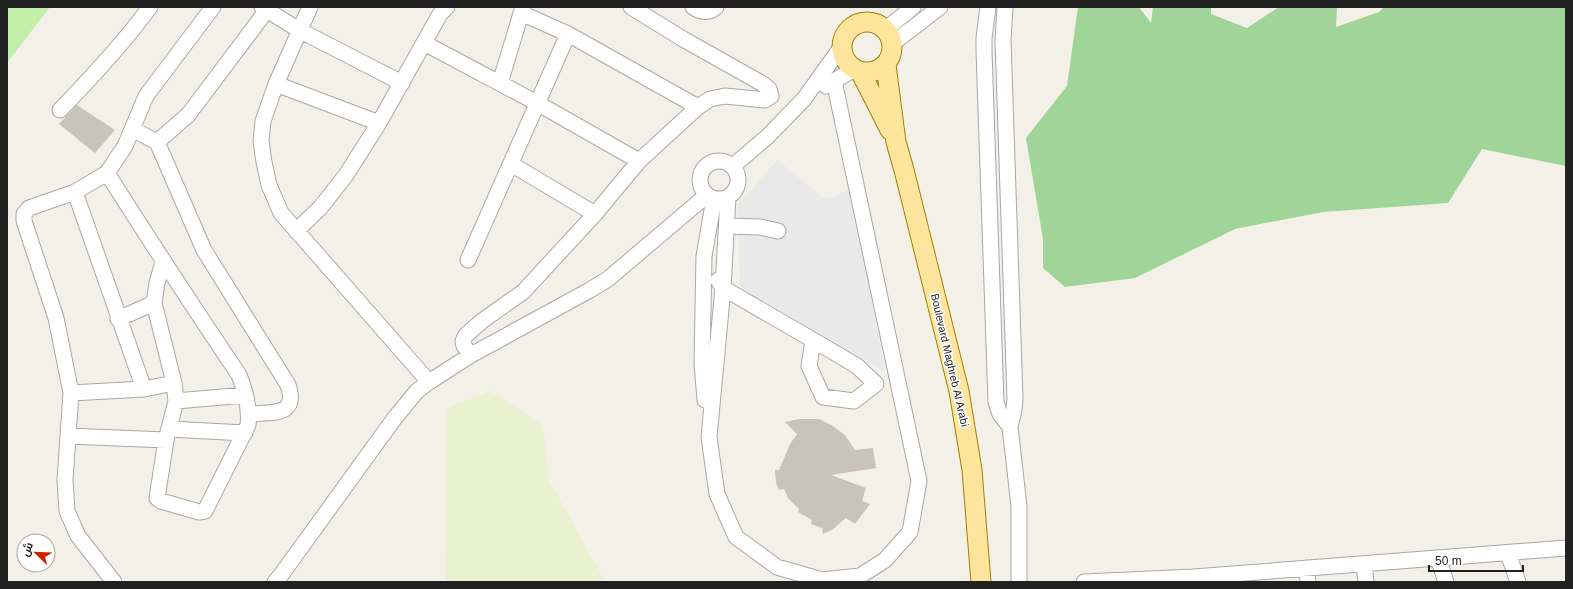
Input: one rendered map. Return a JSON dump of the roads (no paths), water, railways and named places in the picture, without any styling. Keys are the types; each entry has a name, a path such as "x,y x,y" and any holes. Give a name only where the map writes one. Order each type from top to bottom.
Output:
{"main road":[{"path":"854,25 867,21 885,26 892,51 886,65 874,71 857,70 846,62 842,52 845,34 854,25 861,7"},
{"name":"Boulevard Maghreb Al Arabi","path":"886,65 896,142 959,391 966,427 976,505 981,582"},
{"name":"Boulevard Maghreb Al Arabi","path":"857,70 896,142"}],"street":[{"path":"60,110 120,46 150,7"},
{"path":"114,582 78,536 67,510 65,480 71,393 56,318 24,221 24,214 28,208 75,192 107,173 125,146 146,96 154,83 213,7"},
{"path":"310,7 276,84 263,121 261,141 269,185 281,213 429,382"},
{"path":"471,355 464,346 463,341 466,335 482,321 523,292 595,214 639,161 698,107 710,99 725,96 765,100 771,96 769,89 763,84 683,39 631,7"},
{"path":"693,7 704,12 712,10 716,7"},
{"path":"885,26 913,7"},
{"path":"885,26 940,7"},
{"path":"988,7 984,51 996,402 1000,414 1010,427"},
{"path":"1004,7 1003,41 1015,399 1010,427 1019,506 1019,582"},
{"path":"296,230 320,208 346,175 379,123 444,8"},
{"path":"157,142 188,115 264,9 299,30 402,83"},
{"path":"500,83 522,10 698,107"},
{"path":"468,260 568,34"},
{"path":"424,43 537,103 639,161"},
{"path":"733,166 767,137 804,99 842,46"},
{"path":"804,99 834,81 857,70"},
{"path":"716,197 704,256 702,363 709,437 717,494 736,537 777,566 822,580 860,576 885,560 910,532 919,481 834,81"},
{"path":"276,84 379,123"},
{"path":"132,129 157,142 204,250 288,385 292,400 289,407 284,410 249,414"},
{"path":"275,582 281,576 394,419 417,391 471,355 608,279 716,197 733,193 737,186 737,172 728,162 715,160 704,167 701,172 700,185 716,197 727,226 723,288 709,437"},
{"path":"511,164 595,214"},
{"path":"107,173 163,262 239,375 245,395 249,414 248,425 245,433 208,506 205,511 199,512 157,498 168,434 176,401 174,383 154,303 157,283 163,262"},
{"path":"75,192 118,319 144,389"},
{"path":"727,226 760,227 778,231"},
{"path":"704,256 723,288 813,340 857,366 876,384 854,400 823,397 809,366 813,340"},
{"path":"118,319 154,303"},
{"path":"71,393 144,389 174,383"},
{"path":"176,401 245,395"},
{"path":"68,436 245,433"},
{"path":"1084,582 1307,575 1364,564 1566,548"},
{"path":"1508,553 1518,582"},
{"path":"1438,558 1446,582"},
{"path":"1364,564 1366,582"}]}
